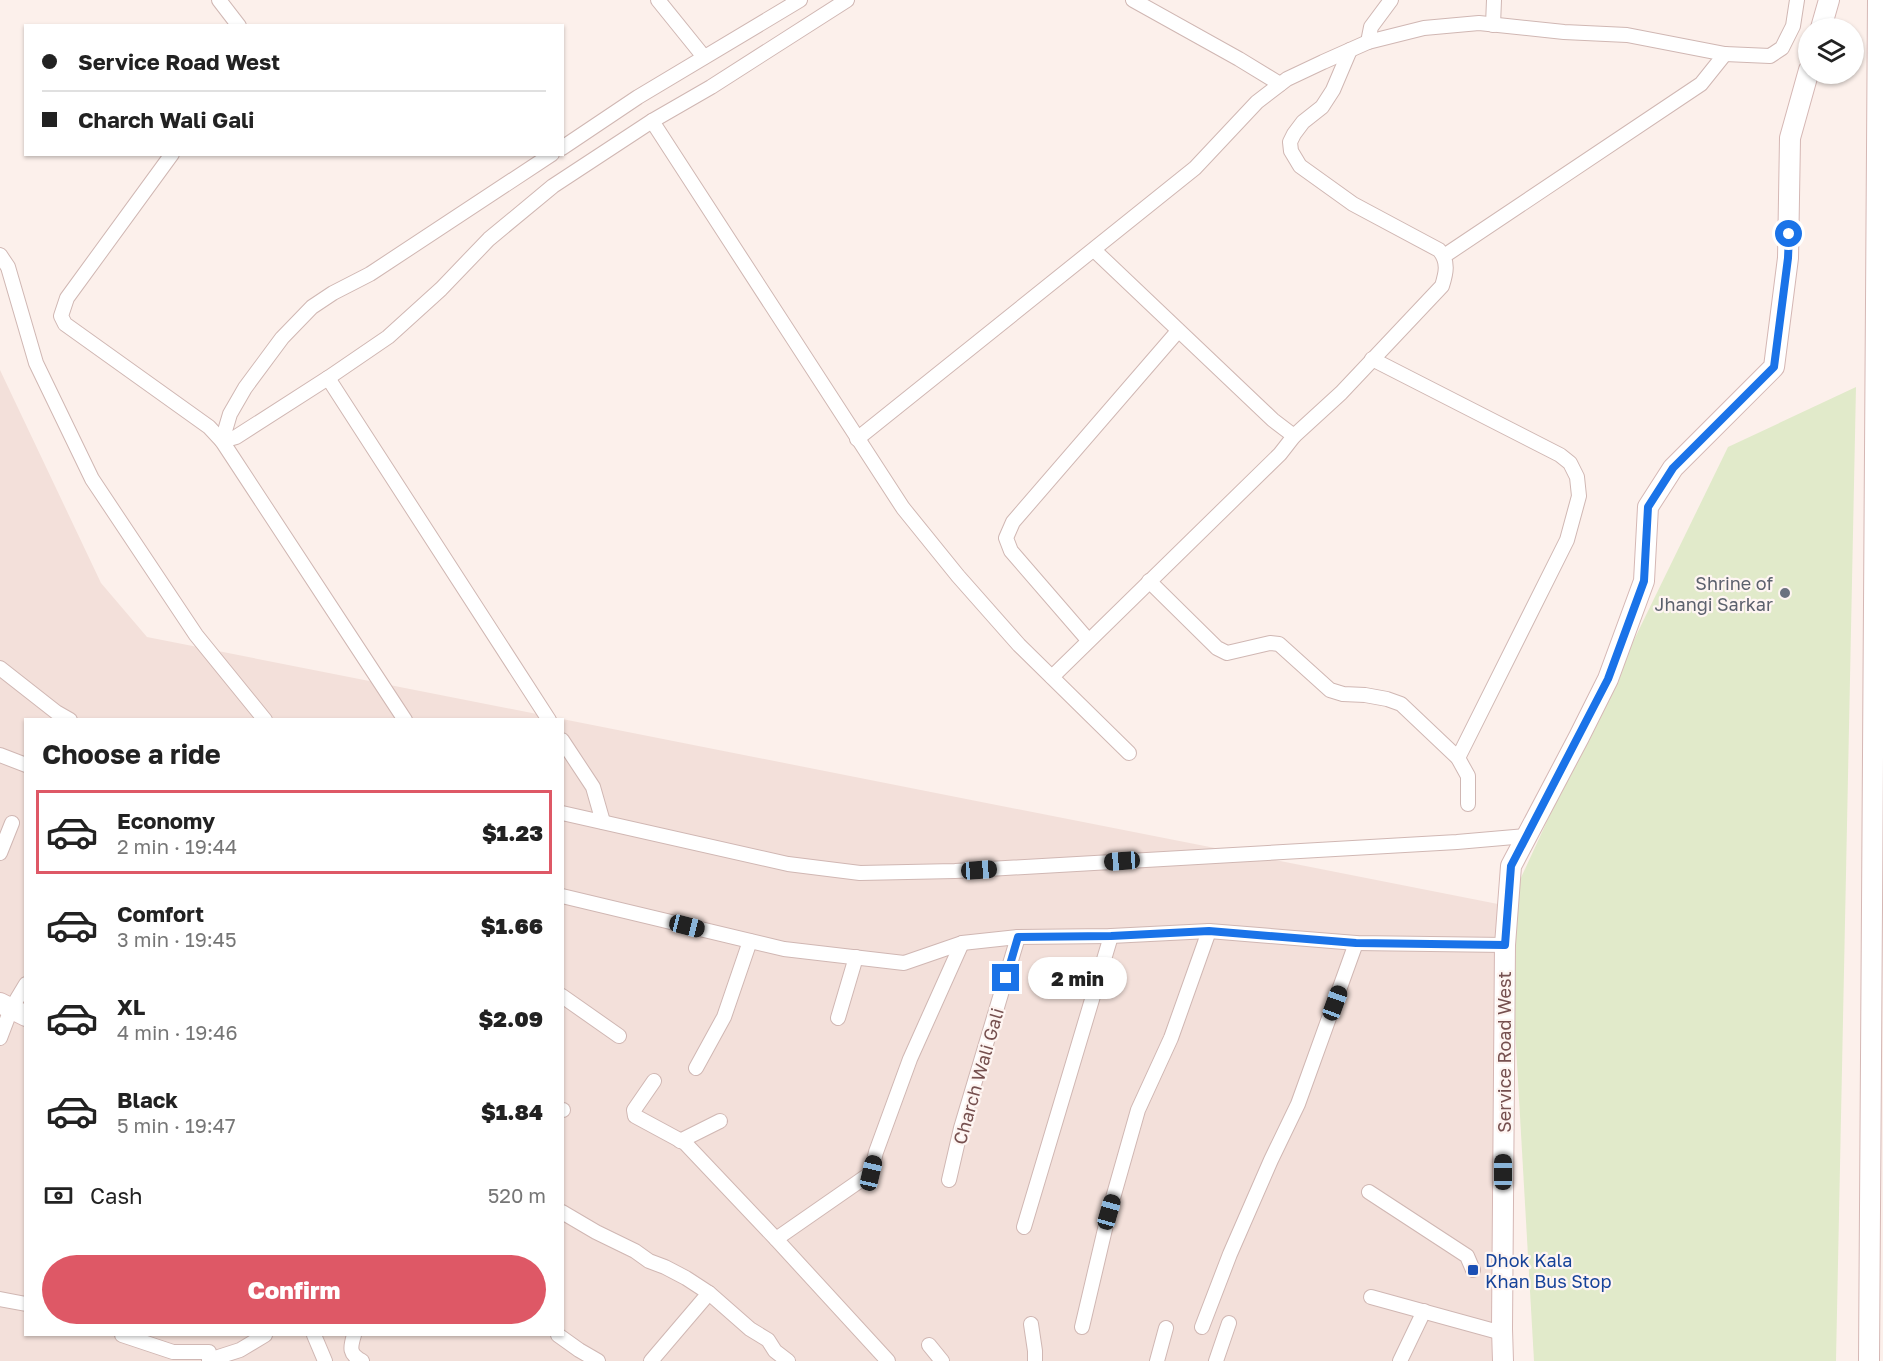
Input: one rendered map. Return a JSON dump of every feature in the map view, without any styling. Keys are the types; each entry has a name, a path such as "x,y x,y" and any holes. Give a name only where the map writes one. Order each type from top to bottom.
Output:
{"street":[{"path":"219,0 237,24"},
{"path":"658,0 704,57"},
{"path":"564,147 638,97 800,0"},
{"path":"222,441 236,437 388,337 441,289 489,238 553,186 652,121 711,87 847,0"},
{"path":"1133,0 1239,58 1280,84"},
{"path":"1368,42 1371,27 1391,0"},
{"path":"1493,25 1494,0"},
{"path":"857,439 1196,168 1257,102 1287,79 1368,42 1424,27 1479,23 1564,32 1627,35 1725,54 1770,56 1782,48 1793,26 1797,0"},
{"path":"1824,18 1829,0"},
{"path":"1869,1361 1878,0"},
{"path":"1052,677 1280,454 1294,436 1341,393 1442,286 1446,270 1444,256 1439,250 1353,204 1300,166 1291,151 1290,142 1294,134 1303,122 1322,107 1333,90 1350,50"},
{"path":"1444,256 1701,84 1725,54"},
{"name":"Service Road West","path":"1503,1361 1505,945 1511,866 1608,679 1644,581 1648,507 1673,468 1774,367 1788,258 1790,138 1805,84"},
{"path":"652,121 903,508 958,576 1019,645 1129,753"},
{"path":"171,156 67,298 61,316 65,324 209,427 222,441 404,718"},
{"path":"222,441 230,414 245,388 282,338 312,307 370,274 549,156"},
{"path":"1094,250 1273,420 1294,436"},
{"path":"0,255 8,267 36,363 92,479 196,635 263,718"},
{"path":"1088,640 1011,551 1006,538 1013,522 1178,331"},
{"path":"1372,359 1560,455 1570,463 1577,477 1578,496 1568,540 1458,758"},
{"path":"328,378 548,718"},
{"path":"1149,581 1217,648 1227,653 1270,643 1279,644 1330,690 1343,694 1387,699 1401,704 1458,758 1468,776 1468,804"},
{"path":"0,668 66,718"},
{"path":"564,743 593,787 603,822"},
{"path":"0,755 24,764"},
{"path":"564,813 788,864 860,873 955,871 1526,836"},
{"path":"0,853 12,823"},
{"path":"564,896 784,949 904,963 962,944 1018,937 1111,936 1209,931 1356,943 1505,945"},
{"path":"1082,1327 1109,1212 1138,1110 1171,1038 1209,931"},
{"path":"1024,1227 1111,936"},
{"name":"Charch Wali Gali","path":"949,1180 961,1128 1018,937"},
{"path":"696,1068 724,1017 750,941"},
{"path":"1202,1327 1248,1212 1298,1104 1356,943"},
{"path":"776,1239 871,1173 876,1152 910,1059 962,944"},
{"path":"838,1018 856,957"},
{"path":"0,1038 24,988"},
{"path":"564,997 619,1036"},
{"path":"654,1081 633,1113 634,1116 685,1143 888,1361"},
{"path":"680,1141 720,1120"},
{"path":"1369,1192 1467,1256 1473,1270"},
{"path":"564,1213 635,1251 649,1261 686,1278 709,1293 750,1329 768,1340 775,1351 788,1361"},
{"path":"651,1361 709,1293"},
{"path":"1371,1297 1502,1333"},
{"path":"0,1299 24,1304"},
{"path":"1400,1361 1424,1311"},
{"path":"1216,1361 1229,1323"},
{"path":"1031,1324 1035,1361"},
{"path":"1156,1361 1166,1328"},
{"path":"125,1336 173,1352 209,1356 240,1350 264,1336"},
{"path":"314,1336 325,1361"},
{"path":"354,1336 350,1347 351,1352 362,1361"},
{"path":"559,1336 598,1361"},
{"path":"929,1345 942,1361"}],"shaded area":[{"path":"0,370 101,583 147,637 557,718 24,718 24,1336 564,1336 564,719 1508,906 1508,1361 0,1361"}],"green space":[{"path":"1856,387 1836,1361 1534,1361 1508,906 1571,769 1728,447"}],"place":[{"name":"Shrine of Jhangi Sarkar","path":"1785,593"},
{"name":"Dhok Kala Khan Bus Stop","path":"1473,1270"}],"route":[{"path":"1006,978 1018,937 1111,936 1209,931 1356,943 1505,945 1511,866 1608,679 1644,581 1648,507 1673,468 1774,367 1789,234"}]}
